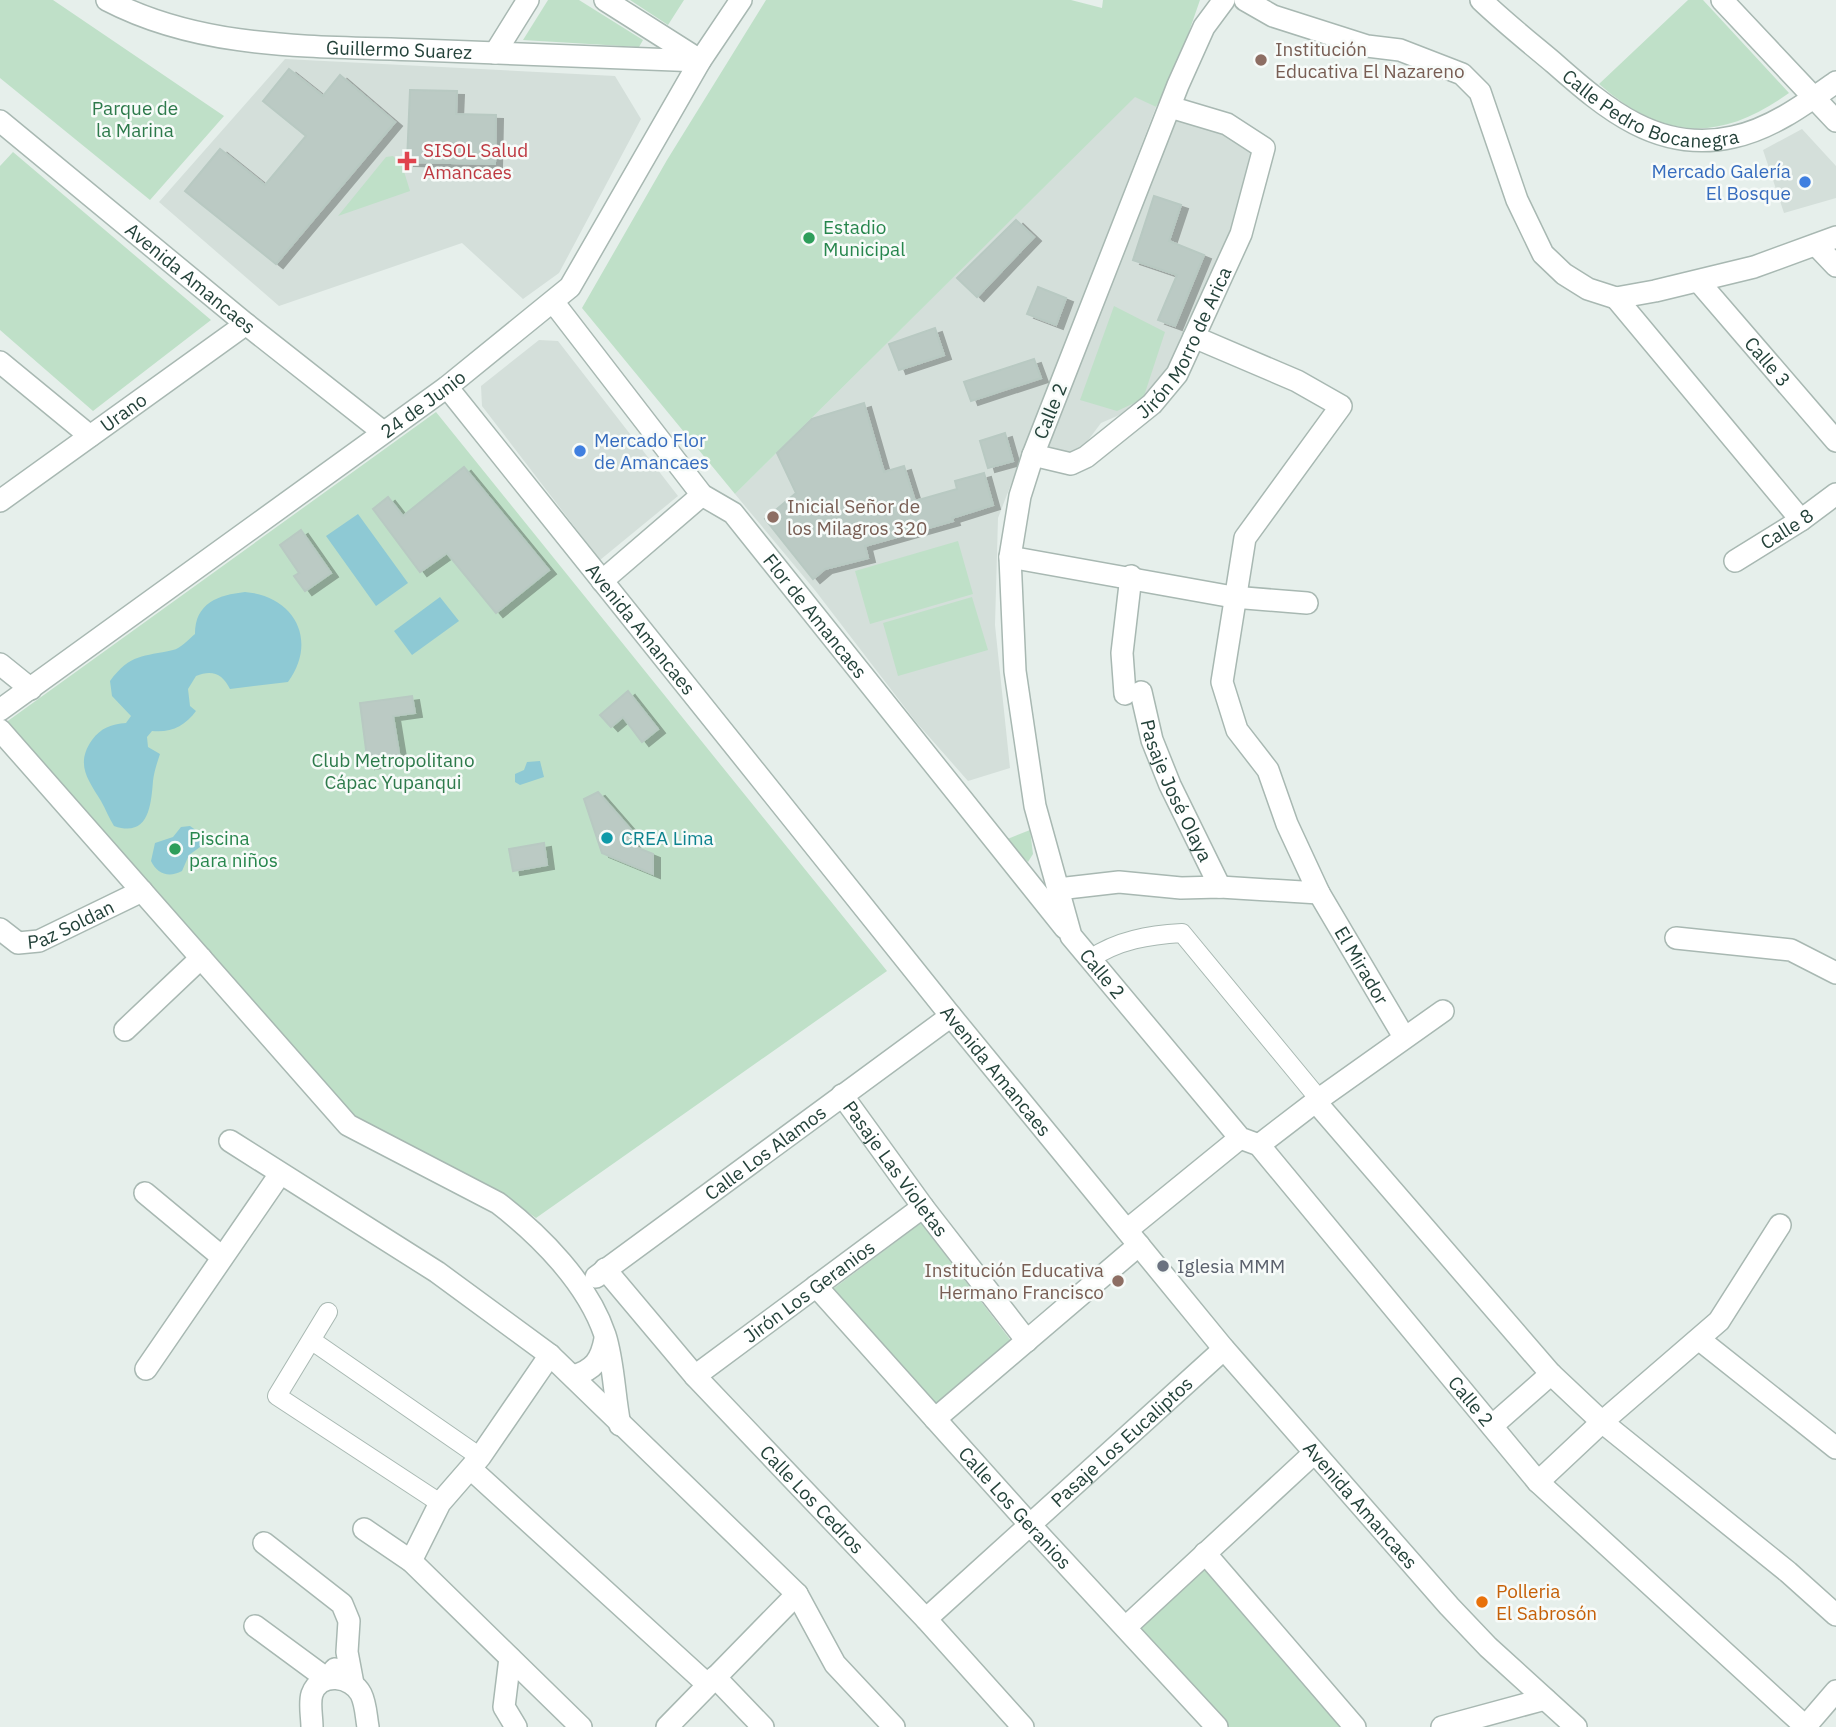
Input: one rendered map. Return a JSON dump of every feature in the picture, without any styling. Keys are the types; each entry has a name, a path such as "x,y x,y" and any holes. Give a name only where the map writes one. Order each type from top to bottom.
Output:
{"street":[{"name":"Guillermo Suarez","path":"107,0 138,16 184,32 285,45 700,61"},
{"path":"495,53 528,0"},
{"path":"605,0 700,61"},
{"name":"24 de Junio","path":"0,710 447,387 554,303 570,287 700,61 741,0"},
{"name":"Calle 2","path":"1224,0 1204,27 1170,107 1032,455 1020,496 1010,557 1010,611 1020,720 1035,806 1071,936 1493,1425 1538,1482 1806,1727"},
{"path":"1245,0 1273,16 1367,46 1400,50 1462,74 1480,92 1517,200 1543,254 1563,274 1616,298 1801,520"},
{"name":"Calle Pedro Bocanegra","path":"1481,0 1592,97 1649,132 1704,142 1734,137 1763,127 1836,82"},
{"path":"1725,1 1812,99 1836,121"},
{"name":"Jirón Morro de Arica","path":"1032,455 1071,464 1086,457 1152,404 1177,373 1241,233 1264,148 1227,124 1170,107"},
{"name":"Avenida Amancaes","path":"0,121 246,324 383,432"},
{"path":"1616,298 1699,282 1836,237"},
{"path":"1816,245 1836,266"},
{"name":"Calle 3","path":"1699,282 1836,441"},
{"name":"Flor de Amancaes","path":"554,303 702,495 733,513 1071,936"},
{"name":"Urano","path":"0,500 246,324"},
{"name":"El Mirador","path":"1194,337 1297,381 1341,406 1245,538 1233,597 1222,681 1237,730 1268,770 1287,824 1319,893 1404,1037"},
{"path":"0,362 90,436"},
{"name":"Avenida Amancaes","path":"447,387 951,1016 1224,1349 1313,1454 1480,1639 1576,1727"},
{"name":"Calle 8","path":"1735,561 1801,520 1836,494"},
{"path":"602,581 702,495"},
{"path":"1010,557 1131,576 1233,597 1307,603"},
{"name":"Pasaje José Olaya","path":"1131,576 1122,653 1133,693 1170,785 1220,887"},
{"path":"0,664 31,688"},
{"path":"0,730 348,1125 498,1203 533,1233 581,1289 595,1311 606,1337 620,1425"},
{"path":"1058,889 1119,882 1181,888 1220,887 1319,893"},
{"name":"Paz Soldan","path":"0,929 18,943 39,941 142,891"},
{"path":"1090,959 1106,948 1149,934 1182,933 1317,1100 1550,1374 1601,1422 1788,1572 1836,1615"},
{"path":"1676,938 1781,948 1812,959 1836,973"},
{"path":"125,1030 201,958"},
{"path":"935,1419 1027,1341 1133,1237 1249,1142 1317,1100 1443,1011"},
{"name":"Calle Los Alamos","path":"581,1289 951,1016"},
{"name":"Pasaje Las Violetas","path":"842,1095 923,1207 1027,1341"},
{"path":"230,1141 437,1272 550,1355 797,1594 835,1664 894,1727"},
{"path":"146,1369 280,1174"},
{"path":"145,1193 222,1257"},
{"name":"Jirón Los Geranios","path":"695,1376 923,1207"},
{"path":"1538,1482 1601,1422 1719,1321 1780,1226"},
{"name":"Calle Los Cedros","path":"605,1269 695,1376 926,1619 1023,1727"},
{"name":"Calle Los Geranios","path":"816,1286 1031,1526 1217,1727"},
{"path":"328,1312 277,1396 440,1503"},
{"path":"573,1376 587,1372 595,1364 601,1356 606,1337"},
{"path":"311,1340 476,1463 763,1727"},
{"path":"1700,1340 1836,1448"},
{"name":"Pasaje Los Eucaliptos","path":"926,1619 1224,1349"},
{"path":"411,1561 440,1503 476,1463 550,1355"},
{"path":"1493,1425 1550,1374"},
{"path":"1126,1627 1313,1454"},
{"path":"364,1529 411,1561 581,1727"},
{"path":"264,1544 342,1604 349,1621 347,1652 353,1684 360,1692 368,1727"},
{"path":"1205,1553 1355,1727"},
{"path":"667,1727 797,1594"},
{"path":"255,1626 327,1679 353,1684"},
{"path":"312,1727 312,1694 347,1652"},
{"path":"510,1658 504,1707 516,1727"},
{"path":"1806,1727 1836,1691"},
{"path":"1442,1727 1545,1699"}],"shaded area":[{"name":"SISOL Salud Amancaes","path":"285,59 615,76 641,119 559,273 523,299 462,243 279,306 159,202"},
{"path":"1135,96 1156,107 998,518 995,625 1010,768 968,781 916,722 814,589 735,494"},
{"path":"1176,116 1227,135 1254,151 1230,239 1167,374 1149,402 1101,423 1077,455 1044,450"},
{"name":"Mercado Galería El Bosque","path":"1802,129 1836,166 1836,198 1784,213 1763,150"},
{"name":"Mercado Flor de Amancaes","path":"539,340 558,341 678,496 600,560 482,406 481,386"}],"green space":[{"name":"Parque de la Marina","path":"0,0 53,0 224,116 150,200 0,78"},
{"path":"548,0 579,0 643,40 639,47 523,40"},
{"path":"630,0 684,0 668,25"},
{"name":"Estadio Municipal","path":"766,0 1071,0 1102,8 1103,0 1200,0 1176,69 1156,107 1135,97 735,494 582,308 667,160"},
{"path":"1688,0 1703,0 1789,93 1739,121 1715,127 1692,128 1669,125 1646,116 1623,103 1599,84"},
{"path":"13,152 211,320 93,411 0,330 0,166"},
{"path":"393,156 402,165 410,191 338,216 386,157"},
{"path":"1114,306 1165,332 1143,399 1117,411 1080,400"},
{"name":"Club Metropolitano Cápac Yupanqui","path":"436,412 887,971 536,1218 501,1193 351,1114 5,723"},
{"path":"958,541 973,594 870,624 855,571"},
{"path":"972,597 988,650 898,676 883,623"},
{"path":"1030,830 1033,854 1028,862 1005,840"},
{"path":"921,1223 1012,1342 936,1405 833,1289"},
{"path":"1206,1566 1341,1727 1228,1727 1138,1630"}],"water":[{"path":"358,514 408,583 376,606 326,536"},
{"path":"245,592 262,595 288,611 301,637 297,667 288,682 230,689 216,674 196,676 188,689 190,706 196,711 177,727 152,731 147,737 148,747 160,754 146,817 135,827 114,826 88,779 84,764 87,749 95,736 107,727 126,723 131,716 112,696 110,681 131,661 181,646 195,634 199,615 210,602 226,595"},
{"path":"440,597 459,621 412,655 394,631"},
{"path":"540,761 544,777 520,785 515,782 515,774 524,770 527,762"},
{"name":"Piscina para niños","path":"190,826 201,834 200,847 189,855 182,871 173,874 160,872 151,861 155,843 173,837 181,827"}],"building":[{"path":"289,69 323,96 340,75 395,122 276,264 185,191 220,149 265,185 306,136 263,101"},
{"path":"410,90 457,91 456,114 496,115 495,164 407,162"},
{"path":"1154,196 1181,205 1169,241 1204,255 1175,326 1158,320 1177,275 1133,260"},
{"path":"1016,220 1034,237 977,297 957,278"},
{"path":"1038,287 1066,298 1056,325 1027,314"},
{"path":"935,328 944,355 899,370 889,344"},
{"path":"1034,359 1041,378 971,401 964,382"},
{"path":"864,403 884,472 904,466 915,501 957,489 955,481 984,473 993,505 952,518 953,521 865,546 868,558 825,569 813,579 765,519 796,493 777,453 812,419"},
{"path":"1005,433 1013,461 988,468 980,441"},
{"path":"464,467 549,570 496,613 447,553 420,572 373,509 388,497 403,516"},
{"path":"301,530 331,573 305,591 294,576 299,573 280,545"},
{"path":"628,691 658,729 642,742 623,717 611,727 600,715"},
{"path":"412,696 415,713 393,716 400,759 368,765 360,703"},
{"path":"598,792 634,833 633,846 653,854 653,874 602,853 584,799"},
{"path":"544,843 547,865 513,871 509,849"}],"place":[{"name":"Institución Educativa El Nazareno","path":"1261,60"},
{"name":"SISOL Salud Amancaes","path":"407,161"},
{"name":"Mercado Galería El Bosque","path":"1805,182"},
{"name":"Estadio Municipal","path":"809,238"},
{"name":"Mercado Flor de Amancaes","path":"580,451"},
{"name":"Inicial Señor de los Milagros 320","path":"773,517"},
{"name":"CREA Lima","path":"607,838"},
{"name":"Piscina para niños","path":"175,849"},
{"name":"Iglesia MMM","path":"1163,1266"},
{"name":"Institución Educativa Hermano Francisco","path":"1118,1281"},
{"name":"Polleria El Sabrosón","path":"1482,1602"}]}
